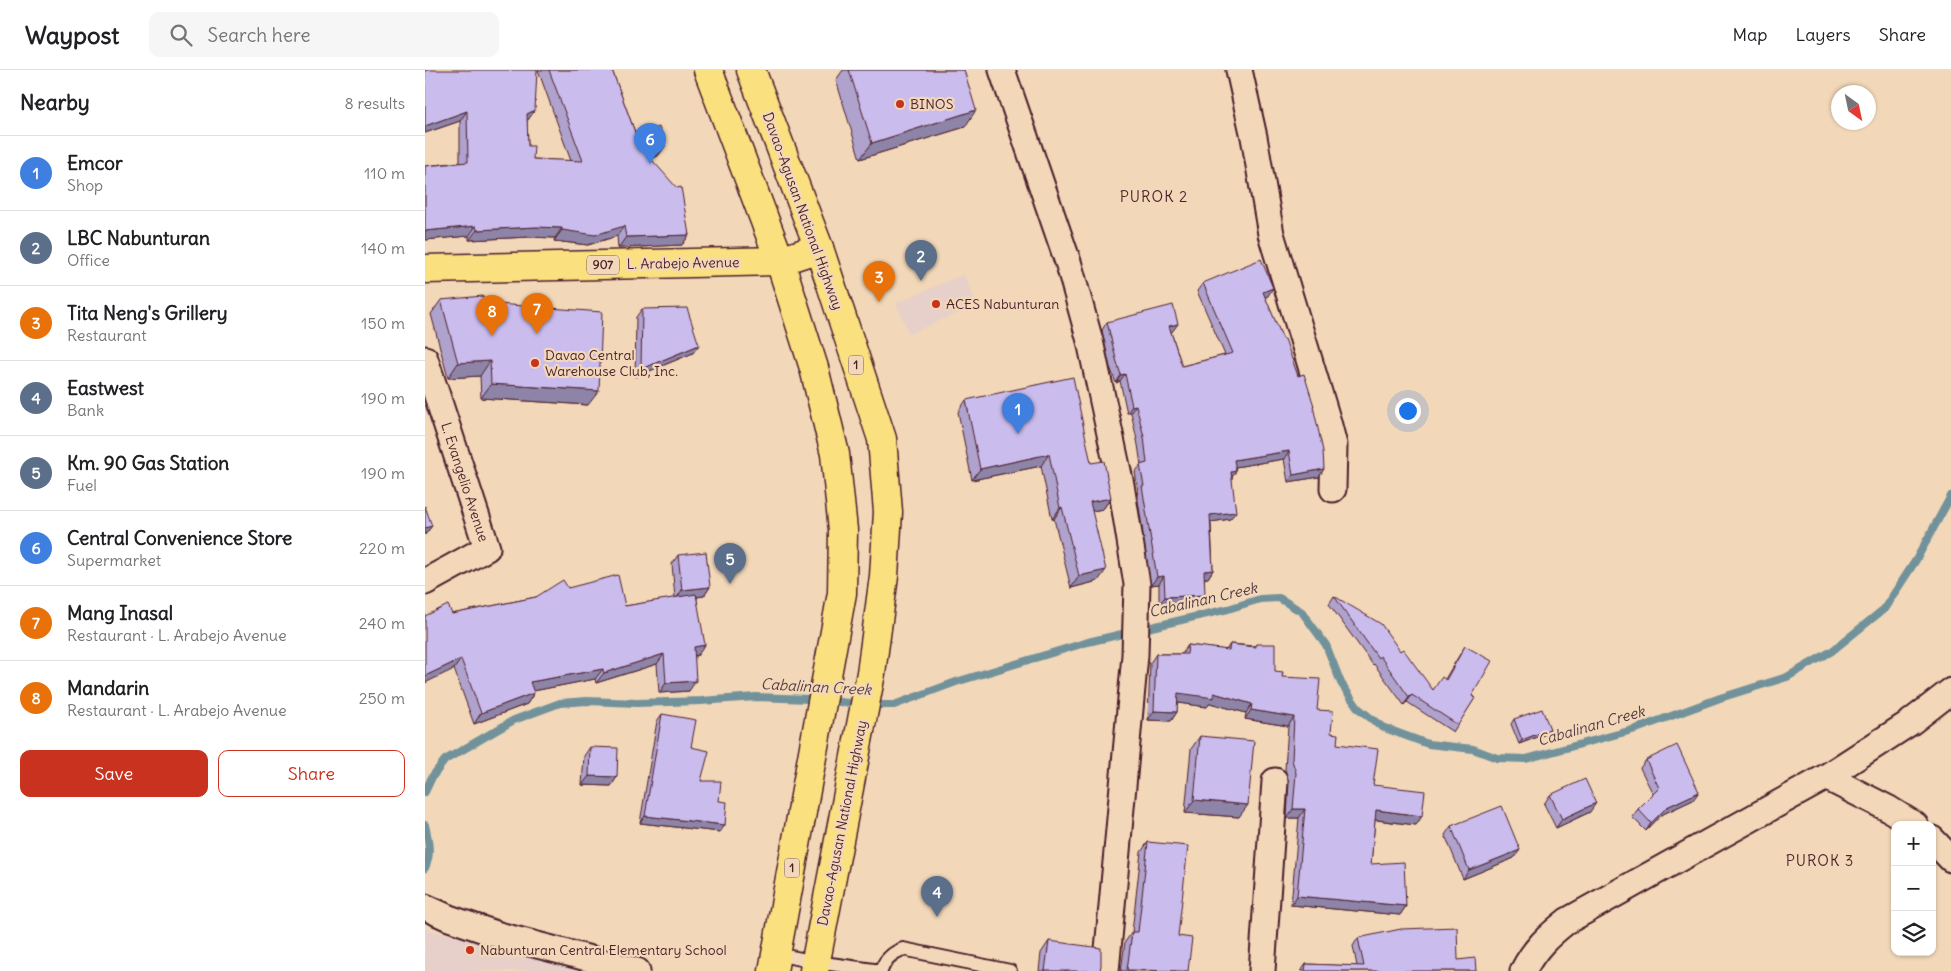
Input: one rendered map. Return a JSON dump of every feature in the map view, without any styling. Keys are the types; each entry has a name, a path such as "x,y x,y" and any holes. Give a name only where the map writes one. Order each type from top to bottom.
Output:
{"main road":[{"name":"1","path":"708,70 780,261 814,368 835,454 843,530 842,593 775,962"},
{"name":"Davao-Agusan National Highway","path":"751,70 819,248 881,439 888,512 884,576 871,673 850,774 815,967"},
{"name":"L. Arabejo Avenue","path":"425,269 780,261 819,248"}],"street":[{"path":"1002,70 1069,265 1091,340 1121,484 1137,584 1135,655 1106,971"},
{"path":"1239,70 1254,137 1271,234 1332,437 1335,463 1333,489"},
{"name":"L. Evangelio Avenue","path":"425,359 487,548 425,582"},
{"path":"1523,971 1532,954 1547,937 1567,921 1826,777 1911,722 1951,691"},
{"path":"1826,777 1908,821"},
{"path":"1262,971 1275,780"},
{"path":"1936,843 1951,859"},
{"path":"425,907 449,918 499,935 637,971"}],"lane":[{"path":"775,962 815,967 881,971 884,962 903,949 1010,971"}],"shaded area":[{"name":"ACES Nabunturan","path":"964,274 977,305 909,334 896,303"},
{"name":"Nabunturan Central Elementary School","path":"425,929 605,971 425,971"}],"building":[{"path":"425,70 537,70 535,110 527,114 528,146 534,146 533,159 583,161 549,70 612,70 636,135 659,127 665,146 645,152 677,188 681,187 689,235 626,237 624,226 595,235 562,230 562,228 536,227 477,230 476,226 425,231 425,166 468,162 467,111 425,126"},
{"name":"BINOS","path":"849,70 964,70 976,110 872,143"},
{"path":"1261,259 1273,288 1263,292 1283,339 1285,339 1298,376 1304,374 1314,406 1323,451 1324,469 1293,475 1289,451 1234,460 1236,471 1231,472 1236,512 1210,515 1213,570 1204,571 1205,595 1165,597 1164,576 1157,577 1142,486 1144,486 1140,465 1147,463 1144,437 1136,405 1132,406 1125,374 1121,375 1107,322 1173,305 1178,324 1169,326 1182,366 1233,353 1203,283"},
{"name":"Davao Central Warehouse Club, Inc.","path":"483,296 484,303 602,312 599,391 491,384 490,361 458,363 441,300"},
{"path":"687,308 699,345 641,369 642,309"},
{"path":"1073,377 1091,463 1104,461 1111,498 1090,502 1106,570 1079,576 1062,507 1060,508 1049,454 980,469 966,400"},
{"path":"425,506 432,526 425,528"},
{"path":"706,552 710,587 682,590 678,555"},
{"path":"618,575 625,606 696,594 705,645 694,647 696,681 666,683 664,654 604,673 603,669 530,682 534,693 481,713 461,659 425,676 425,616 448,605 452,614 536,597 563,580 568,588"},
{"path":"1334,596 1381,624 1400,651 1403,649 1433,690 1442,677 1446,680 1465,646 1492,661 1472,696 1475,698 1458,725 1412,695 1409,697 1380,656 1378,658"},
{"path":"1230,644 1256,647 1256,644 1275,644 1275,671 1283,672 1282,677 1320,679 1317,710 1333,711 1331,733 1338,734 1337,744 1378,749 1373,785 1425,791 1422,816 1376,810 1371,864 1404,862 1406,906 1297,896 1305,809 1293,809 1296,773 1292,760 1294,717 1251,710 1252,704 1214,693 1214,698 1178,693 1177,712 1154,711 1156,654 1187,654 1188,645 1229,650"},
{"path":"1542,709 1550,729 1522,740 1514,719"},
{"path":"662,714 696,720 691,747 709,751 701,781 721,781 719,801 727,802 725,825 645,816"},
{"path":"1200,736 1254,741 1248,805 1194,800"},
{"path":"1677,745 1699,792 1667,807 1651,823 1638,809 1659,788 1646,760"},
{"path":"590,747 618,748 617,777 589,776"},
{"path":"1585,779 1596,803 1562,819 1550,795"},
{"path":"1502,806 1520,850 1469,870 1451,826"},
{"path":"1148,842 1188,846 1178,936 1192,938 1188,971 1127,970 1132,932 1138,932"},
{"path":"1457,927 1458,960 1475,958 1476,971 1305,971 1306,964 1364,966 1358,938 1401,929"},
{"path":"1049,941 1101,948 1100,971 1045,971"}],"waterway":[{"name":"Cabalinan Creek","path":"425,792 432,777 445,760 514,720 560,703 587,701 637,703 756,697 894,705 956,682 1088,642 1228,609 1260,599 1279,598 1302,612 1326,645 1341,683 1358,708 1382,727 1428,744 1473,749 1497,758 1526,759 1636,729 1720,698 1787,677 1832,651 1884,609 1916,560 1951,496"},
{"name":"Cabalinan Creek","path":"425,825 429,852 425,868"}],"place":[{"name":"BINOS","path":"900,104"},
{"name":"Central Convenience Store","path":"650,164"},
{"name":"LBC Nabunturan","path":"921,281"},
{"name":"Tita Neng's Grillery","path":"879,302"},
{"name":"ACES Nabunturan","path":"936,304"},
{"name":"Mang Inasal","path":"537,334"},
{"name":"Mandarin","path":"492,336"},
{"name":"Davao Central Warehouse Club, Inc.","path":"535,363"},
{"name":"Emcor","path":"1018,434"},
{"name":"Km. 90 Gas Station","path":"730,584"},
{"name":"Eastwest","path":"937,917"},
{"name":"Nabunturan Central Elementary School","path":"470,950"}],"district":[{"name":"PUROK 2","path":"1154,197"},
{"name":"PUROK 3","path":"1820,861"}]}
